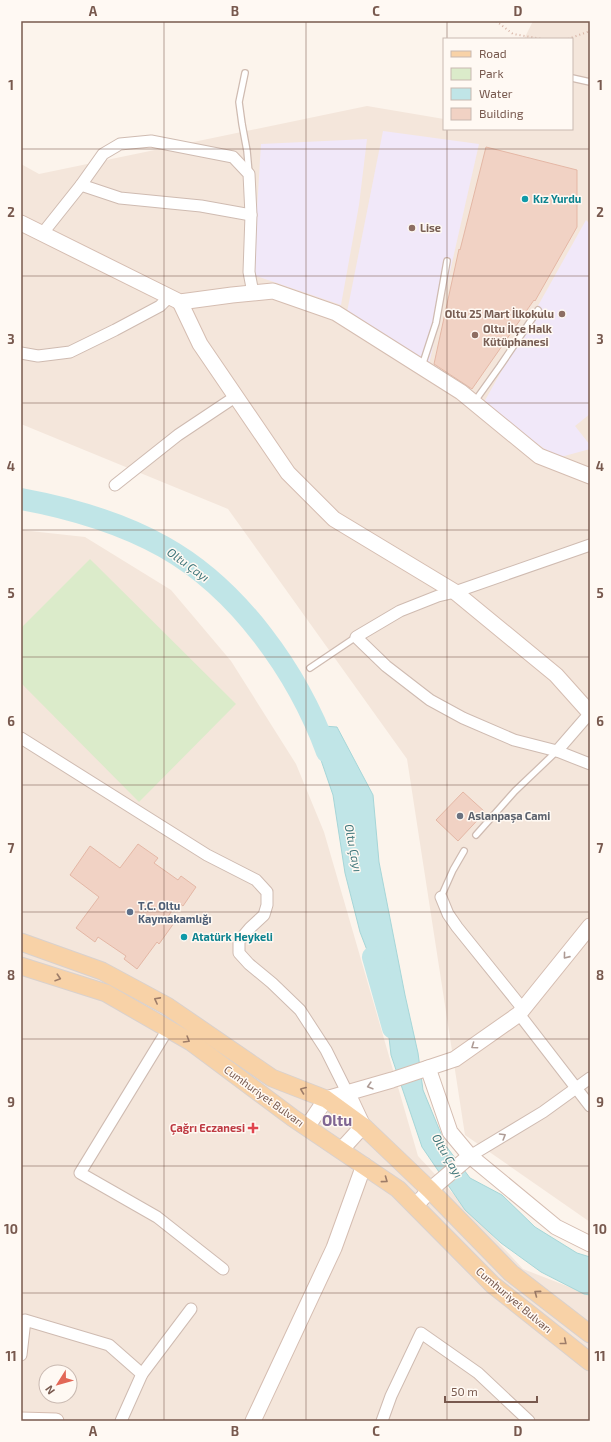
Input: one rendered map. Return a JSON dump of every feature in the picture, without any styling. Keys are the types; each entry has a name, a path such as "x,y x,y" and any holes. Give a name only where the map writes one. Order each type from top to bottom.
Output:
{"main road":[{"name":"Cumhuriyet Bulvarı","path":"21,942 102,971 167,1006 272,1078 326,1099 363,1126 436,1185 511,1273 590,1334"},
{"name":"Cumhuriyet Bulvarı","path":"21,966 106,993 191,1042 307,1127 398,1189 493,1285 590,1362"}],"street":[{"path":"42,234 81,185 103,154 120,144 151,141 233,157 249,174 251,215 249,272 253,293"},
{"path":"81,185 120,198 200,206 251,215"},
{"path":"21,223 174,300 200,344 288,473 334,519 455,592 556,675 590,713 557,751"},
{"path":"21,353 38,356 70,352 174,300 273,291 336,312 460,392 539,456 590,476"},
{"path":"115,485 178,435 235,397"},
{"path":"590,545 455,592 438,596 400,611 356,637 386,666 430,700 463,718 514,740 557,751 590,764"},
{"path":"21,738 206,855 256,880 266,892 267,905 264,915 239,941 239,953 249,964 272,983 300,1010 326,1050 363,1126 341,1150"},
{"path":"440,897 448,914 457,927 590,1106"},
{"path":"307,1127 326,1099 392,1080 455,1059 521,1012 590,926"},
{"path":"168,1029 80,1174 156,1217 223,1269"},
{"path":"428,1068 450,1132 470,1156 556,1227 590,1244"},
{"path":"415,1206 436,1185 470,1156 543,1112 590,1078"},
{"path":"253,1421 334,1248 364,1165"},
{"path":"121,1421 142,1374 191,1309"},
{"path":"21,1355 25,1320 109,1344 142,1374"},
{"path":"382,1421 391,1396 421,1333 478,1373 529,1421"},
{"path":"21,1420 56,1421"}],"lane":[{"path":"246,72 239,102 248,151 249,174"},
{"path":"573,78 590,82"},
{"path":"422,368 436,323 447,261"},
{"path":"473,403 538,310"},
{"path":"310,668 356,637"},
{"path":"476,836 515,791 557,751"},
{"path":"440,897 464,851"}],"path":[{"path":"496,21 513,34 537,38"},
{"path":"571,38 590,31"}],"shaded area":[{"path":"533,21 590,21 590,1222 465,1135 407,759 228,509 21,424 21,164 39,174 367,106 443,119 443,130 573,130 573,38 524,38"},
{"name":"Lise","path":"383,131 479,144 429,364 347,312"},
{"path":"367,139 359,205 341,305 253,275 261,144"},
{"name":"Oltu 25 Mart İlkokulu","path":"586,220 590,224 590,414 575,426 590,445 590,449 557,458 483,404"},
{"path":"21,530 85,537 171,590 231,661 296,764 324,832 418,1156 523,1269 590,1295 590,1421 21,1421"}],"green space":[{"path":"90,559 236,704 139,802 21,683 21,628"}],"water":[{"path":"309,725 337,727 373,795 379,862 418,1053 423,1090 446,1146 470,1178 502,1195 535,1227 577,1253 590,1257 590,1295 584,1294 541,1272 501,1243 465,1210 422,1147 391,1055 384,994 360,932 345,873 333,795"}],"building":[{"name":"Kız Yurdu","path":"486,147 577,170 577,227 535,301 534,300 472,389 434,364 459,249 460,250"},
{"name":"Aslanpaşa Cami","path":"463,792 485,812 458,841 436,820"},
{"name":"T.C. Oltu Kaymakamlığı","path":"138,844 158,858 154,863 178,880 181,876 196,887 183,906 178,902 167,918 174,923 159,944 157,942 137,969 124,959 126,956 98,937 95,942 76,928 99,897 70,875 90,846 120,868"}],"waterway":[{"name":"Oltu Çayı","path":"21,499 95,517 148,538 191,565 217,586 241,609 282,663 315,722 327,752"},
{"name":"Oltu Çayı","path":"373,957 393,1028"}],"place":[{"name":"Kız Yurdu","path":"525,199"},
{"name":"Lise","path":"412,228"},
{"name":"Oltu 25 Mart İlkokulu","path":"562,314"},
{"name":"Oltu İlçe Halk Kütüphanesi","path":"475,335"},
{"name":"Aslanpaşa Cami","path":"460,816"},
{"name":"T.C. Oltu Kaymakamlığı","path":"130,912"},
{"name":"Atatürk Heykeli","path":"184,937"},
{"name":"Çağrı Eczanesi","path":"253,1128"}],"district":[{"name":"Oltu","path":"337,1121"}]}
